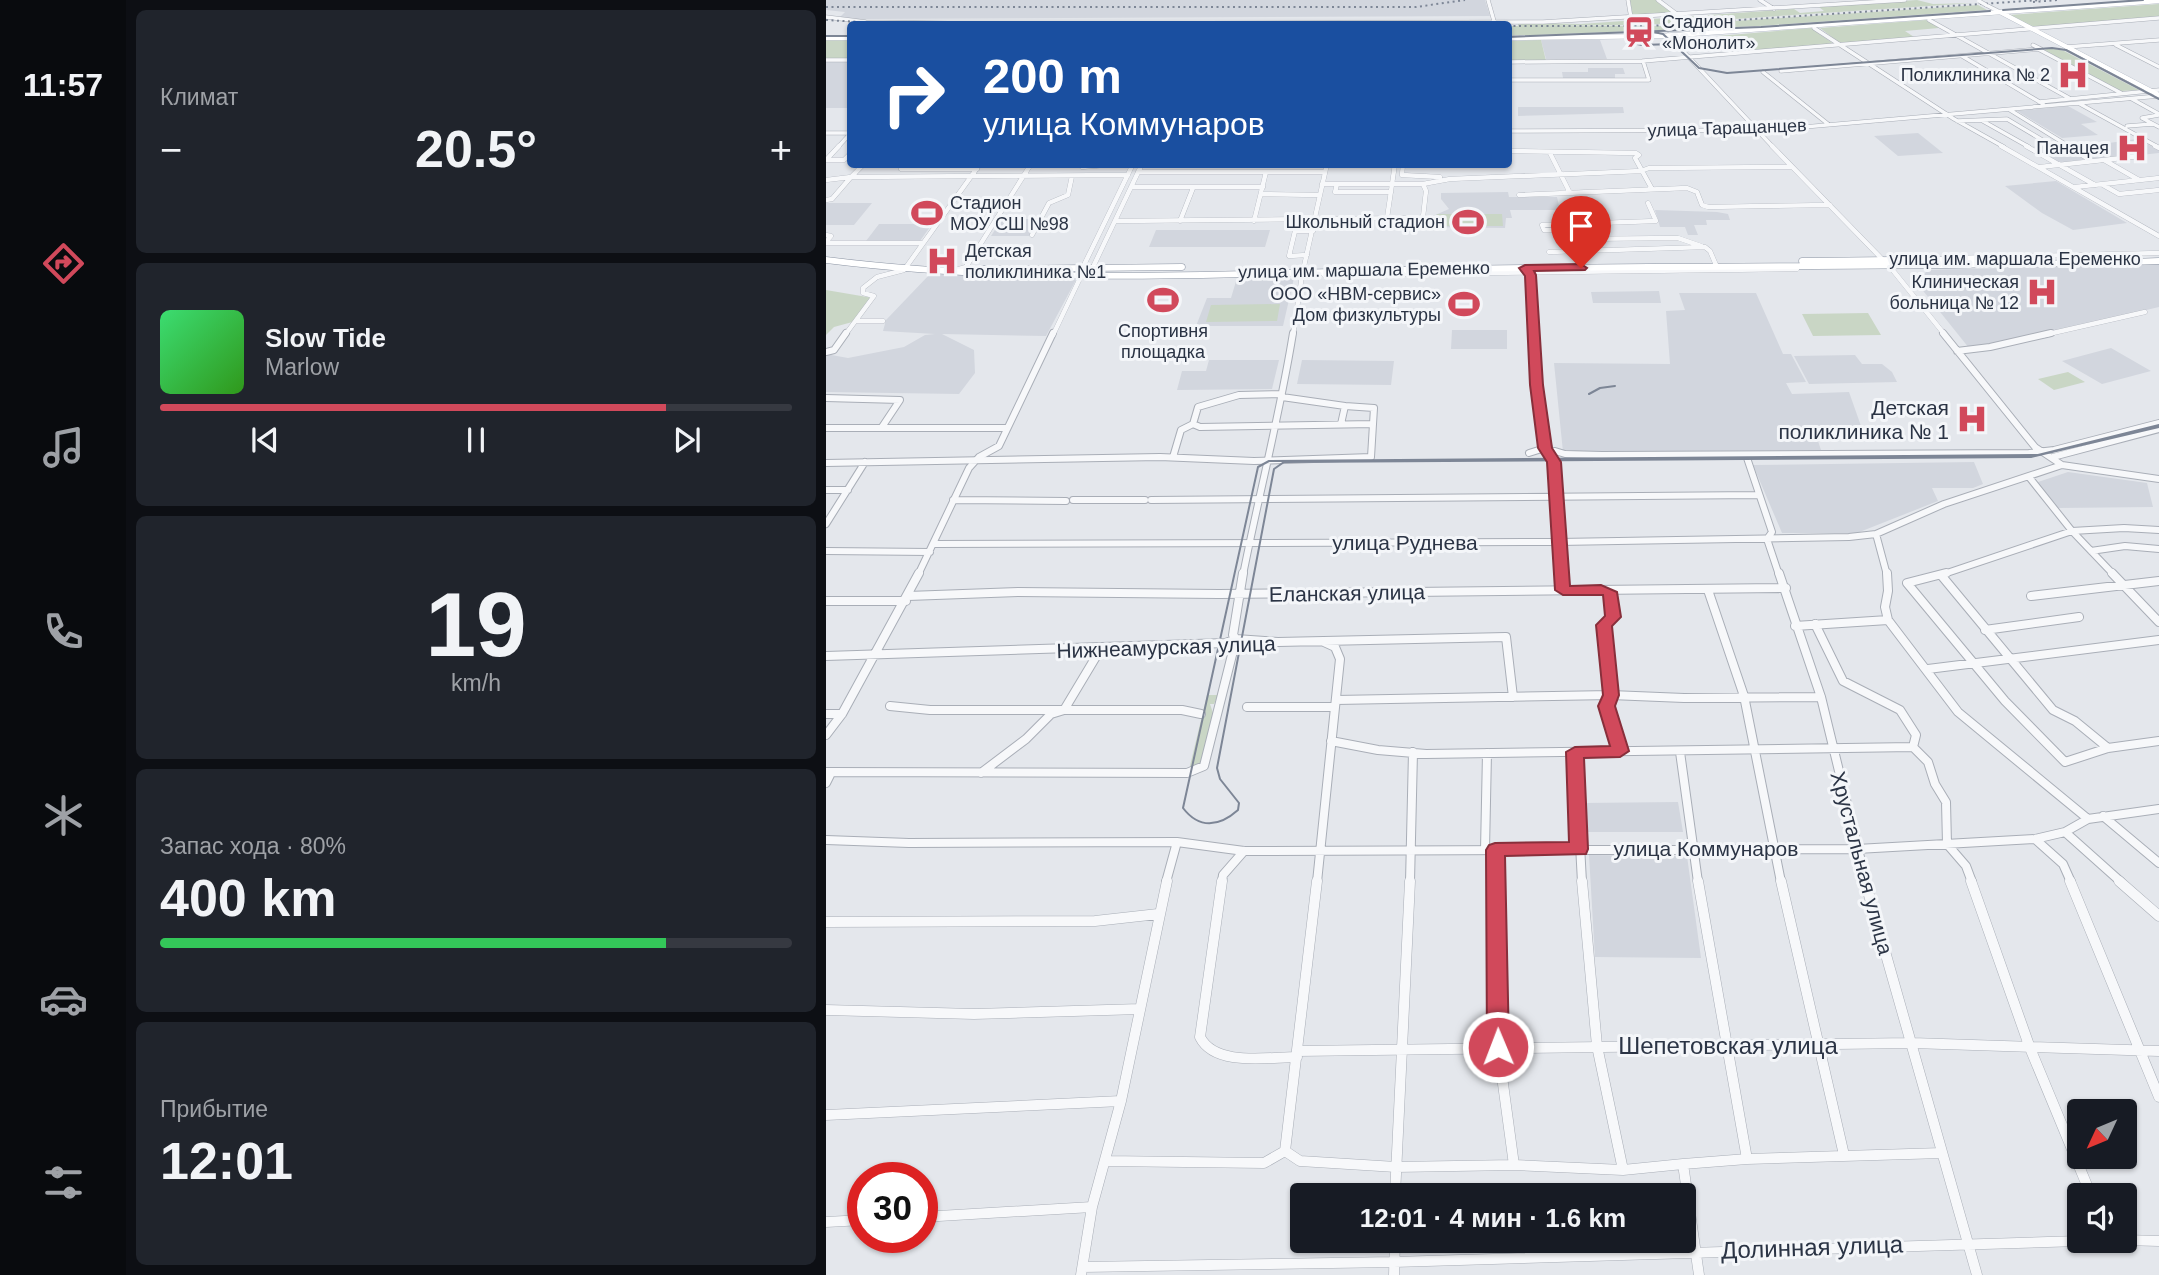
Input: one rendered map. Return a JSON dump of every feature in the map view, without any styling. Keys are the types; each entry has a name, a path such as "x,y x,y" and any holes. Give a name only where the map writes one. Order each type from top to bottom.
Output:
{"highway":[{"name":"улица им. маршала Еременко","path":"826,260 904,270 1028,276 1716,265 1938,258 2022,261 2159,260"},
{"path":"1938,258 1946,262 1942,267"},
{"path":"1831,260 1827,264 1838,268"},
{"name":"улица им. маршала Еременко","path":"948,272 1034,267 1303,271 1527,271 1756,266 1891,268 2159,260"},
{"path":"1028,276 1025,271 1034,267"},
{"path":"1136,275 1144,270 1139,267"}],"main road":[{"path":"1512,39 1666,37 2159,2"},
{"path":"1812,27 2002,13 2159,94"},
{"path":"826,39 847,39"}],"street":[{"path":"1488,0 1494,21 1631,18 1905,0"},
{"path":"1629,0 1631,18"},
{"path":"1658,0 1678,15"},
{"path":"1760,0 1774,9"},
{"path":"1978,1 2002,13"},
{"path":"826,17 858,21"},
{"path":"1512,62 1643,61 2159,18"},
{"path":"1930,20 2071,99"},
{"path":"1812,27 1957,121 2159,236"},
{"path":"1666,37 1882,259"},
{"path":"2066,47 2159,40"},
{"path":"2114,44 2159,67"},
{"path":"2033,45 2159,115"},
{"path":"1781,71 2040,50"},
{"path":"1962,56 2047,106"},
{"path":"826,60 847,60"},
{"path":"1512,80 1649,80 1643,61"},
{"path":"2149,61 2159,61"},
{"path":"1763,72 1828,124"},
{"name":"улица Таращанцев","path":"1512,131 1757,130 2150,91"},
{"name":"улица Таращанцев","path":"1945,113 2009,110 2159,94"},
{"path":"2079,103 2159,148"},
{"path":"2009,110 2093,161"},
{"path":"1966,113 2095,185"},
{"path":"2157,124 2142,118 2159,115"},
{"path":"1957,121 1974,118"},
{"path":"1981,120 2007,119 2049,144"},
{"path":"2126,126 2157,124"},
{"path":"826,133 847,134"},
{"path":"826,160 847,137"},
{"path":"2026,146 2062,142"},
{"path":"1512,151 1636,153 1639,155 1635,158 1652,189"},
{"path":"1549,153 1570,193"},
{"path":"2039,168 2140,156"},
{"path":"826,160 844,160 847,157"},
{"path":"2104,160 2140,180"},
{"path":"1403,168 1402,175 1450,179 1641,171 1649,168 1792,167"},
{"path":"826,200 832,199 860,168"},
{"path":"901,168 940,168"},
{"path":"826,352 834,350 874,296 863,293 863,288 877,277 904,270 978,168"},
{"path":"948,272 966,267 1029,168"},
{"path":"1032,235 1049,203 1068,195 1075,176 1081,168"},
{"path":"1083,267 1131,168"},
{"path":"1093,267 1140,168"},
{"path":"1197,172 1198,168"},
{"path":"826,783 829,772 1187,773 1204,766 1236,639 1233,628 1266,460 1282,396 1303,271 1326,168"},
{"path":"1387,218 1394,168"},
{"path":"1254,221 1266,172"},
{"path":"826,180 850,177 1325,172"},
{"path":"2074,188 2159,178"},
{"path":"1322,184 1423,184 1450,179"},
{"path":"1337,184 1335,192 1391,192"},
{"path":"1115,221 1254,221 1423,216 1426,191 1423,184"},
{"path":"2102,185 2119,194 2159,190"},
{"path":"1131,187 1263,187"},
{"path":"1180,221 1193,188"},
{"path":"1519,195 1652,189 1693,190 1697,192 1702,205 1708,207 1830,205"},
{"path":"1261,194 1320,194"},
{"path":"1574,252 1570,230 1544,229 1542,225 1656,221 1648,203"},
{"path":"1307,255 1289,256 1295,231 1313,231"},
{"path":"826,235 831,236 826,242"},
{"path":"1573,239 1678,238 1705,247 1710,251 1716,265"},
{"path":"826,242 923,243"},
{"path":"1549,252 1600,252 1603,248 1705,247"},
{"path":"1947,258 2159,253"},
{"path":"1891,268 2035,447 2062,465"},
{"path":"1563,590 1554,462 1545,448 1536,385 1527,271 1797,269"},
{"path":"826,735 842,714 907,599 953,500 975,460 999,446 1081,276"},
{"path":"1957,351 1990,347 2145,312"},
{"path":"856,321 883,321"},
{"path":"826,463 1173,457 1193,460 1266,460 1371,457 1374,408 1282,396 1239,395 1198,407 1193,424"},
{"path":"826,398 900,400 883,427"},
{"path":"1341,424 1345,406"},
{"path":"1529,453 1545,448 1565,454 2043,452 2159,422"},
{"path":"1173,457 1181,430 1193,424 1373,424"},
{"path":"826,428 1007,428"},
{"path":"2053,457 2159,429"},
{"name":"Хрустальная улица","path":"1746,455 1772,533 1767,539 1786,588 1795,626 1808,653 1821,697 1857,849 1977,1275"},
{"path":"827,521 865,462"},
{"path":"2088,819 1958,712 1928,669 1888,620 1885,607 1890,594 1884,551 1876,534 1944,504 2062,465 2159,479"},
{"path":"2028,477 2072,531 2159,621"},
{"path":"826,490 848,489"},
{"path":"953,500 1758,495"},
{"path":"2159,530 2124,528 2072,531 1941,575 1907,583 1973,664 2065,762 2108,748 2159,741"},
{"name":"улица Руднева","path":"934,544 1559,542 1767,539 1876,534"},
{"path":"2091,551 2125,546 2159,549"},
{"path":"826,551 930,552"},
{"path":"1941,575 2008,661 2053,710 2075,721 2108,748"},
{"path":"2031,596 2159,581"},
{"name":"Еланская улица","path":"826,601 1018,592 1241,594 1786,588"},
{"path":"1601,590 1610,592 1613,617 1604,625 1611,695 1607,706 1620,751"},
{"path":"1708,590 1744,696 1773,847 1844,1155"},
{"path":"1985,630 2079,617"},
{"path":"1795,626 1888,620"},
{"path":"1815,624 1843,681 1900,710 1916,735 1913,747"},
{"name":"Нижнеамурская улица","path":"826,656 1100,650 1226,643 1236,639 1278,642 1506,637 1513,697"},
{"path":"1928,669 2008,661 2159,639"},
{"path":"1286,1151 1340,659 1335,647 1320,641"},
{"path":"980,773 1026,739 1051,714 1064,710 1100,650"},
{"path":"1247,707 1611,695 1684,698 1821,697"},
{"path":"890,706 930,710 1182,710 1201,714"},
{"path":"826,714 842,714"},
{"path":"1331,741 1362,750 1413,752 1680,752 1754,747 1913,747 1928,762 1935,784 1946,802 1947,844 1966,866 2030,1048 2086,1183"},
{"path":"1395,1183 1403,1049 1413,752"},
{"path":"1487,752 1498,1047 1514,1165"},
{"path":"1575,752 1579,849 1597,1046 1623,1170"},
{"path":"1680,752 1692,848 1724,1047 1747,1159"},
{"name":"улица Коммунаров","path":"826,840 909,843 1177,842 1244,851 1773,847 1857,849 2035,839 2065,832 2088,819 2159,809"},
{"path":"2103,816 2159,863"},
{"path":"2065,832 2159,916"},
{"path":"2035,839 2063,864 2159,1097"},
{"path":"1082,1271 1092,1207 1121,1101 1158,914 1177,842"},
{"name":"Шепетовская улица","path":"1244,851 1223,875 1200,1037 1205,1047 1227,1057 1403,1049 1597,1046 1912,1044 2159,1051"},
{"path":"826,922 1095,921 1158,914"},
{"path":"826,1010 974,1014 1140,1009"},
{"path":"826,1115 1121,1101"},
{"path":"1286,1151 1300,1161 1396,1167 1514,1165 1623,1170 1747,1159 1942,1153"},
{"path":"1105,1161 1264,1163 1286,1151"},
{"path":"1683,1164 1686,1183"},
{"path":"938,1216 1092,1207"},
{"path":"826,1222 847,1221"},
{"path":"2137,1240 2159,1241"},
{"name":"Долинная улица","path":"1696,1251 2067,1241"},
{"path":"1394,1253 1394,1275"},
{"name":"Долинная улица","path":"1082,1271 1640,1253"},
{"path":"1695,1253 1699,1275"}],"shaded area":[{"path":"826,0 1485,0 1490,16 838,19 845,12 826,10"},
{"path":"1541,40 1600,40 1607,59 1546,59"},
{"path":"847,60 847,108 826,108 826,61"},
{"path":"1588,68 1623,68 1625,74 1615,74 1615,78 1563,78 1562,72 1588,72"},
{"path":"2068,106 2097,122 2081,124 2098,135 2062,138 2017,111"},
{"path":"1518,107 1623,107 1624,113 1518,116"},
{"path":"1918,133 1943,153 1898,156 1874,136"},
{"path":"2137,139 2159,150 2159,153 2094,160 2079,151 2102,148 2109,143"},
{"path":"2061,143 2087,159 2060,163 2030,147"},
{"path":"2056,181 2127,223 2073,230 2042,213 2005,186"},
{"path":"1508,192 1509,197 1557,197 1560,210 1510,210 1512,218 1506,218 1505,228 1420,227 1417,223 1449,209 1441,199 1441,193"},
{"path":"826,203 872,203 854,225 826,225"},
{"path":"1655,210 1717,212 1728,214 1730,220 1706,220 1707,225 1694,225 1698,235 1688,235 1685,227 1660,227"},
{"path":"1002,219 1039,219 1029,236 991,236"},
{"path":"879,224 932,224 920,241 866,241"},
{"path":"1156,230 1270,230 1265,247 1149,247"},
{"name":"Клиническая больница № 12","path":"2159,264 2159,307 2004,343 1969,348 1912,277 1923,277 1927,270"},
{"path":"930,274 1077,278 1046,336 942,334 974,350 975,373 959,394 826,392 826,354 848,358 904,347 925,335 935,334 883,331 886,320"},
{"path":"1237,278 1294,278 1283,326 1196,326 1207,298 1231,298"},
{"path":"1659,291 1661,303 1593,303 1591,292"},
{"path":"1679,293 1756,293 1783,354 1791,354 1806,382 1786,383 1792,394 1849,392 1861,426 1813,426 1821,450 1563,452 1554,363 1670,364 1666,311 1685,310"},
{"path":"1452,330 1507,330 1507,349 1451,349"},
{"path":"2111,348 2151,371 2102,384 2062,361"},
{"path":"1855,355 1862,364 1882,364 1892,372 1897,382 1809,384 1794,356"},
{"path":"1209,360 1279,360 1272,389 1177,390 1182,371 1206,371"},
{"path":"1302,360 1394,361 1391,385 1297,384"},
{"path":"1974,462 1983,484 1973,488 1932,488 1938,501 1857,533 1782,533 1753,465"},
{"path":"2068,472 2147,483 2153,507 2057,508 2035,483"},
{"path":"1678,802 1683,832 1584,832 1582,803"},
{"path":"1589,855 1687,856 1701,958 1595,957"}],"green space":[{"path":"1630,0 1658,0 1675,13 1633,18"},
{"path":"1917,0 1933,4 1974,3 1643,25 1530,26 1660,26 1978,5 1987,10 1759,26 1512,36 1512,26 1518,26 1518,23 1581,24 1794,9 1800,13 1824,11 1819,7"},
{"path":"2159,4 2159,18 2033,28 2009,15"},
{"path":"1926,20 1939,28 1905,31 1914,37 1841,44 1820,28"},
{"path":"1811,28 1834,44 1739,52 1718,36"},
{"path":"826,40 847,40 847,59 826,59"},
{"path":"1541,40 1546,61 1512,61 1512,41"},
{"path":"2051,48 2064,51 2139,90 2121,91 2044,50"},
{"name":"Школьный стадион","path":"1438,214 1502,214 1503,226 1433,226 1432,217"},
{"path":"826,290 873,298 856,321 834,327 826,335"},
{"path":"1280,304 1277,321 1206,322 1211,305"},
{"path":"1868,313 1881,335 1813,336 1802,314"},
{"path":"2068,372 2085,382 2054,390 2038,379"},
{"path":"1207,695 1218,695 1214,704 1210,704 1213,713 1201,765 1189,770"}],"tram line":[{"path":"2003,10 2143,0"},
{"path":"1651,31 1761,27 1990,11"},
{"path":"1512,37 1651,31"},
{"path":"1651,31 1663,34 1699,68 1727,73 2052,48 2066,50 2159,99"},
{"path":"826,36 847,36"},
{"path":"1650,40 1632,43 1673,44"},
{"path":"1589,394 1600,388 1615,386"},
{"path":"2159,425 2038,455 1269,461 1258,467 1183,808 1196,820 1209,823 1224,820 1238,810 1239,803 1220,779 1217,768 1274,469 1284,462 2031,457 2159,427"}],"railway":[{"path":"826,7 1416,7 1465,0"},
{"path":"1512,26 1650,26 2041,0"},
{"path":"2033,2 2058,0"},
{"path":"826,20 847,21"}],"place":[{"name":"Стадион «Монолит»","path":"1639,32"},
{"name":"Поликлиника № 2","path":"2073,75"},
{"name":"Панацея","path":"2132,148"},
{"name":"Стадион МОУ СШ №98","path":"927,213"},
{"name":"Школьный стадион","path":"1468,222"},
{"name":"Детская поликлиника №1","path":"942,261"},
{"name":"Клиническая больница № 12","path":"2042,292"},
{"name":"Спортивня площадка","path":"1163,300"},
{"name":"ООО «НВМ-сервис» Дом физкультуры","path":"1464,304"},
{"name":"Детская поликлиника № 1","path":"1972,419"}],"route":[{"path":"1498,1047 1495,850 1579,849 1575,752 1620,751 1607,706 1611,695 1604,625 1613,617 1610,592 1563,590 1554,462 1545,448 1536,385 1531,275 1525,268 1581,268"}]}
